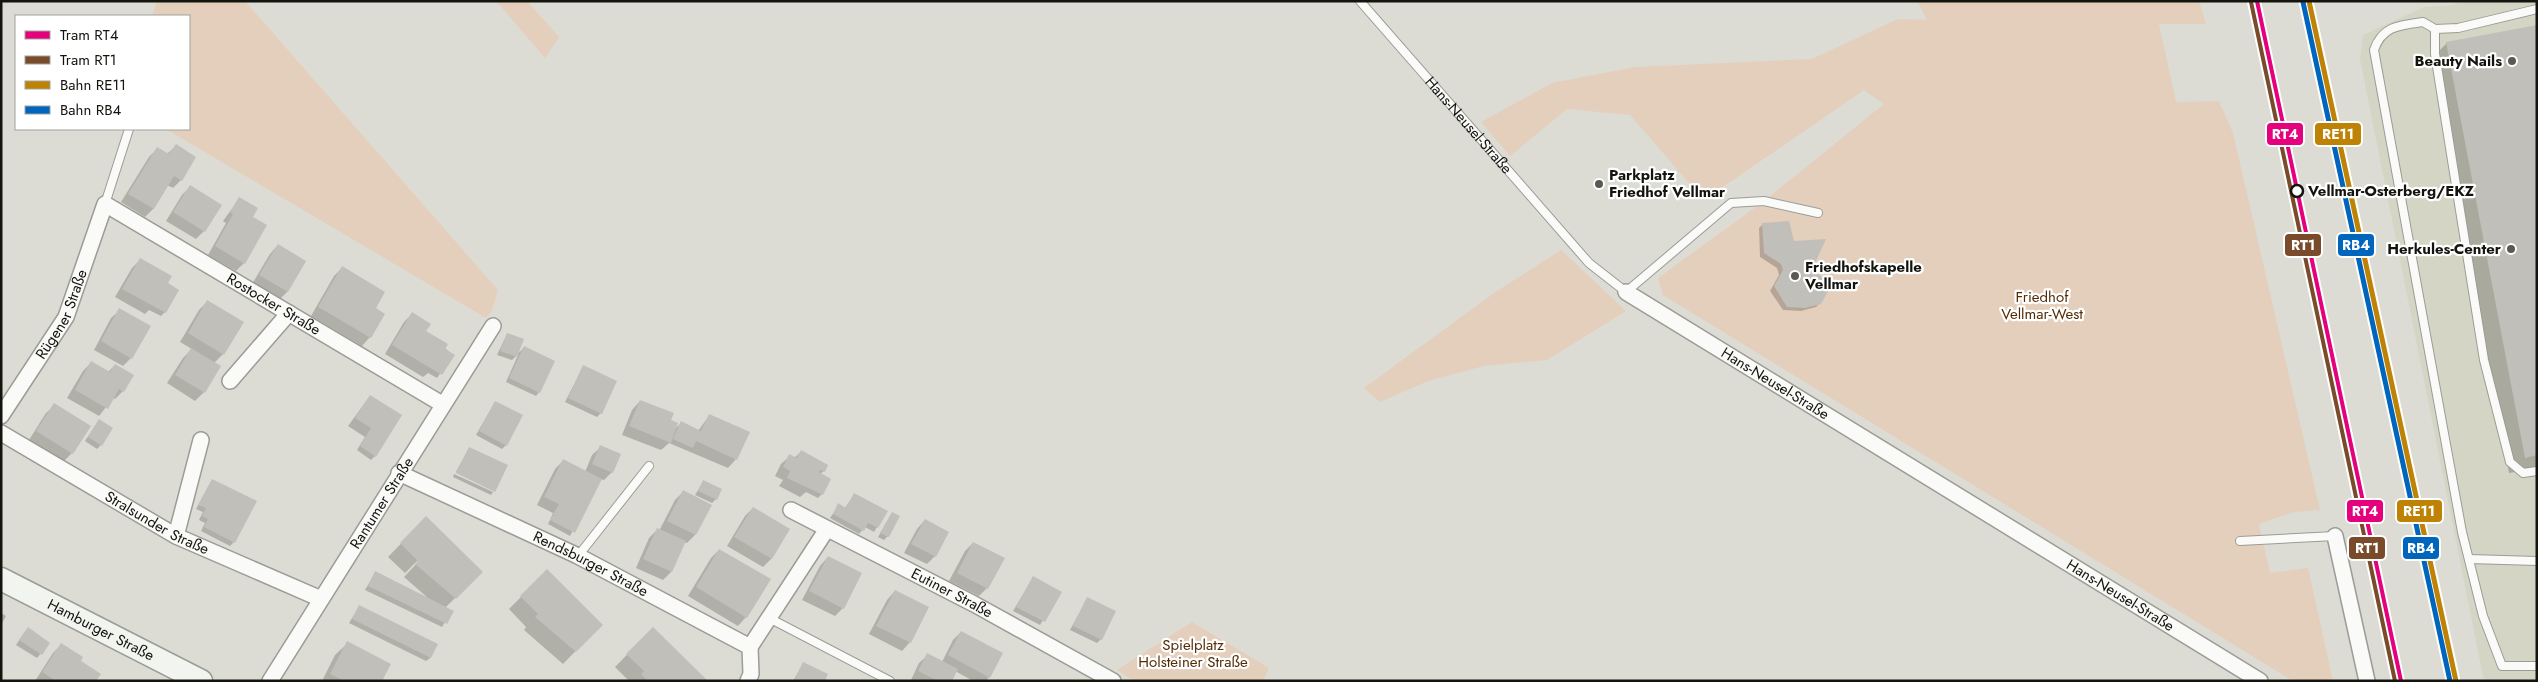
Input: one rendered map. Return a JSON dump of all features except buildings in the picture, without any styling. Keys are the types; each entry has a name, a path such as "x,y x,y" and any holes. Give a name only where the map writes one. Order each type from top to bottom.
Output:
{"street":[{"name":"Rostocker Straße","path":"105,204 442,404"},
{"name":"Rügener Straße","path":"1,416 66,317 105,204"},
{"name":"Hans-Neusel-Straße","path":"1626,292 2260,681"},
{"path":"230,381 289,313"},
{"name":"Rantumer Straße","path":"270,681 442,404 493,326"},
{"name":"Stralsunder Straße","path":"1,433 176,536 321,599"},
{"path":"176,536 201,440"},
{"name":"Rendsburger Straße","path":"399,473 578,556 750,647"},
{"name":"Eutiner Straße","path":"791,510 1076,659 1103,678"},
{"path":"748,681 752,674 750,647 826,529"},
{"path":"2335,536 2367,681"},
{"name":"Hamburger Straße","path":"1,579 201,681"}],"lane":[{"name":"Hans-Neusel-Straße","path":"1360,1 1588,263 1626,292"},
{"path":"2537,9 2458,28 2434,29 2422,22 2396,26 2378,38 2374,50 2469,559 2483,616 2502,666 2537,666"},
{"path":"2434,29 2436,63 2484,360 2510,462 2523,473 2537,472"},
{"path":"105,204 128,130"},
{"path":"1626,292 1731,203 1764,201 1818,213"},
{"path":"578,556 649,466"},
{"path":"2240,541 2335,536"},
{"path":"2469,559 2537,561"},
{"path":"769,618 890,681"}],"shaded area":[{"path":"2463,1 2537,1 2537,681 2484,681 2360,59 2363,35 2424,7 2452,5"}],"green space":[{"path":"157,1 245,1 498,290 492,310 486,318 168,130 190,130 190,15 152,15"},
{"path":"496,1 527,1 559,37 545,58"},
{"name":"Friedhof Vellmar-West","path":"1917,1 2199,1 2206,24 2159,24 2176,102 2219,101 2233,133 2320,510 2294,512 2259,524 2270,573 2308,568 2333,681 2293,681 1663,295 1658,278 1764,201 1884,104 1864,90 1704,200 1630,115 1567,109 1510,156 1481,122 1552,83 1635,67 1812,59 1898,19 1927,20"},
{"path":"1561,250 1626,311 1547,360 1484,366 1428,381 1380,402 1364,388 1494,293"},
{"name":"Spielplatz Holsteiner Straße","path":"1192,622 1269,668 1263,681 1134,681 1117,670"}],"tram line":[{"name":"RT4","path":"2257,1 2401,681"},
{"name":"RT1","path":"2251,2 2395,681"}],"rail line":[{"name":"RE11","path":"2309,1 2456,681"},
{"name":"RB4","path":"2303,2 2450,681"}],"place":[{"name":"Beauty Nails","path":"2512,61"},
{"name":"Parkplatz Friedhof Vellmar","path":"1599,184"},
{"name":"Vellmar-Osterberg/EKZ","path":"2297,191"},
{"name":"Herkules-Center","path":"2511,249"},
{"name":"Friedhofskapelle Vellmar","path":"1795,276"}]}
